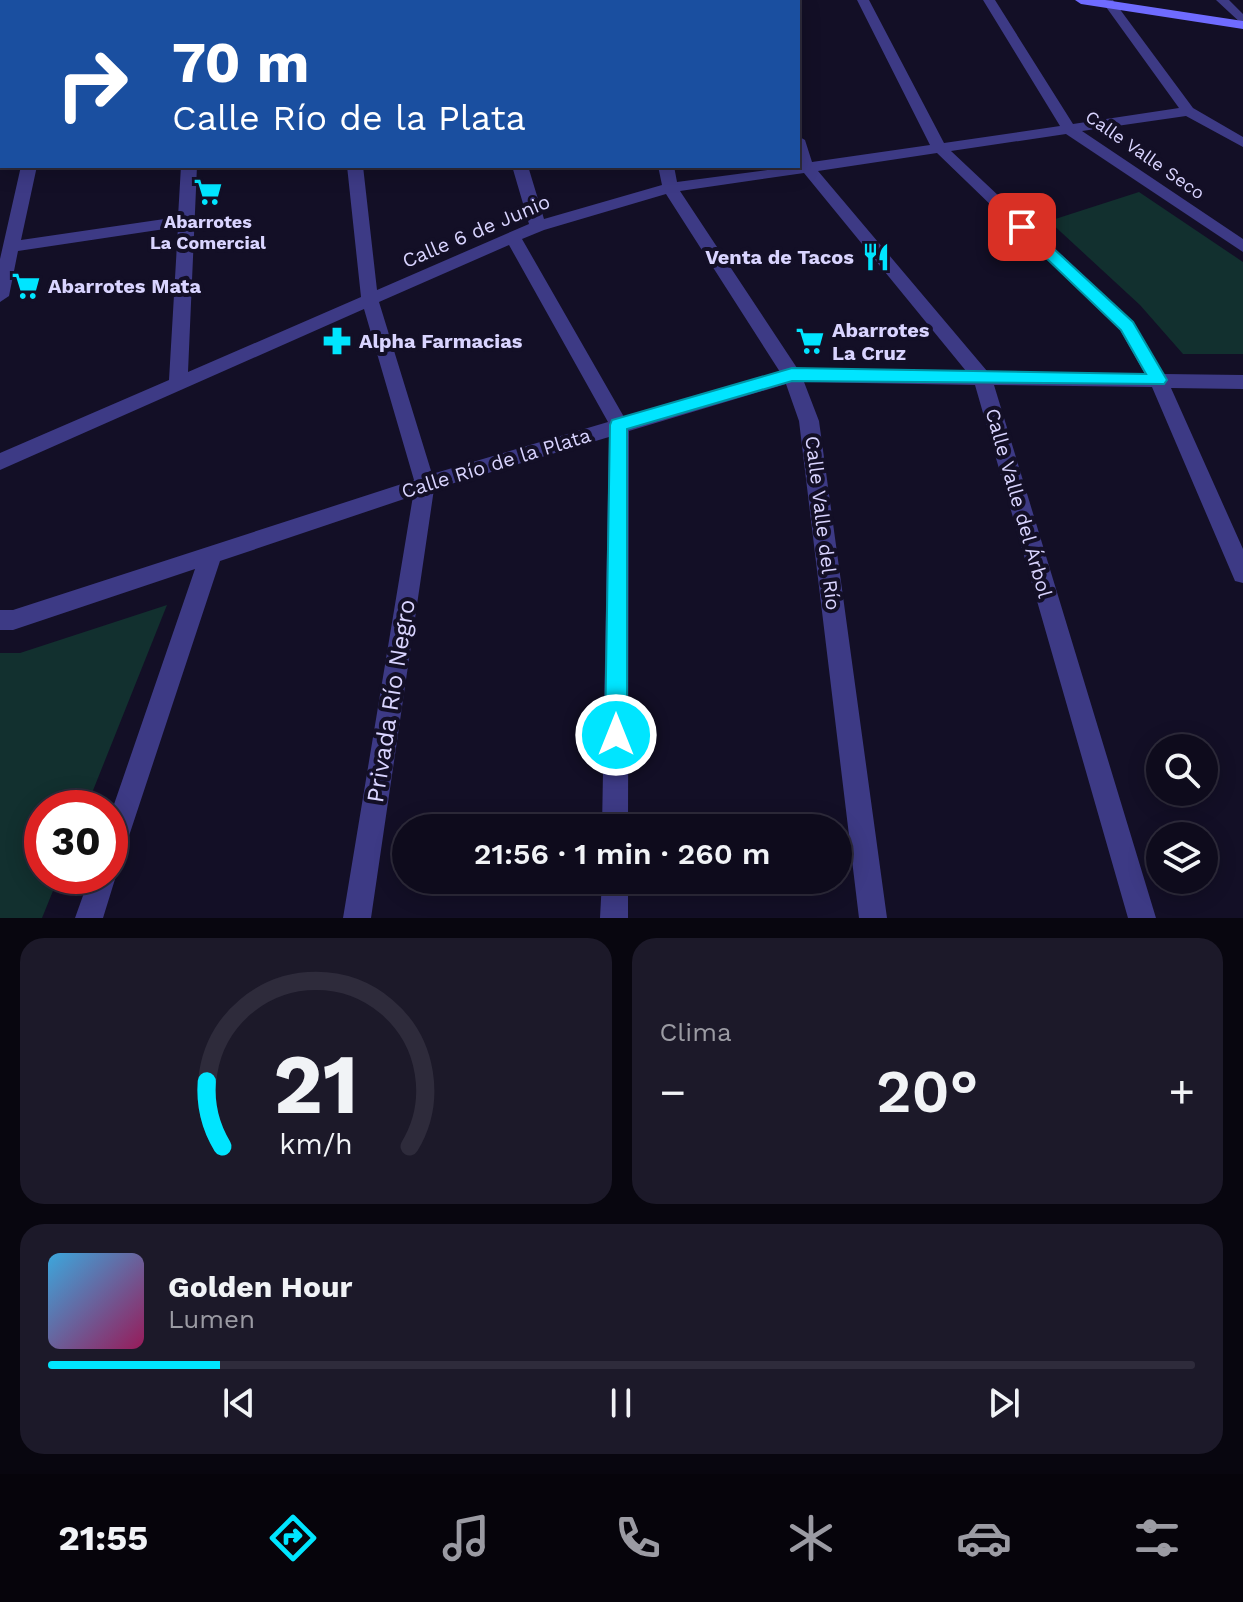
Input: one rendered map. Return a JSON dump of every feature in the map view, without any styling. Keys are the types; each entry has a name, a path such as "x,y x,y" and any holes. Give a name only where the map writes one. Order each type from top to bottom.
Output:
{"main road":[{"path":"1081,0 1243,23"}],"street":[{"path":"863,0 939,147 1127,326 1158,380 1243,574"},
{"name":"Calle Valle Seco","path":"989,0 1069,129 1243,247"},
{"path":"1222,0 1243,23"},
{"path":"1109,2 1188,111 1243,143"},
{"name":"Calle 6 de Junio","path":"800,166 1188,111"},
{"name":"Calle Valle del Árbol","path":"800,146 806,166 983,379 1142,918"},
{"path":"0,296 29,168"},
{"path":"178,383 189,168"},
{"path":"355,168 370,300 425,484"},
{"path":"521,168 538,226"},
{"name":"Calle 6 de Junio","path":"0,462 538,226 668,177 781,168"},
{"name":"Calle Valle del Río","path":"668,177 792,375 809,421 873,918"},
{"path":"11,247 186,221"},
{"path":"513,238 619,425 615,814"},
{"name":"Calle Río de la Plata","path":"0,620 13,620 210,557 425,484 792,375 1243,382"},
{"name":"Privada Río Negro","path":"357,918 425,484"},
{"path":"128,801 210,557"},
{"path":"89,918 97,894"},
{"path":"614,918 615,894"}],"green space":[{"path":"1139,192 1243,262 1243,354 1183,354 1140,305 1049,221"},
{"path":"167,605 93,790 24,790 24,894 52,894 42,918 0,918 0,653 20,653"}],"place":[{"name":"Abarrotes La Comercial","path":"208,192"},
{"name":"Venta de Tacos","path":"876,257"},
{"name":"Abarrotes Mata","path":"26,286"},
{"name":"Alpha Farmacias","path":"337,341"},
{"name":"Abarrotes La Cruz","path":"810,341"}],"route":[{"path":"616,735 619,425 792,375 1158,380 1127,326 1022,227"}]}
